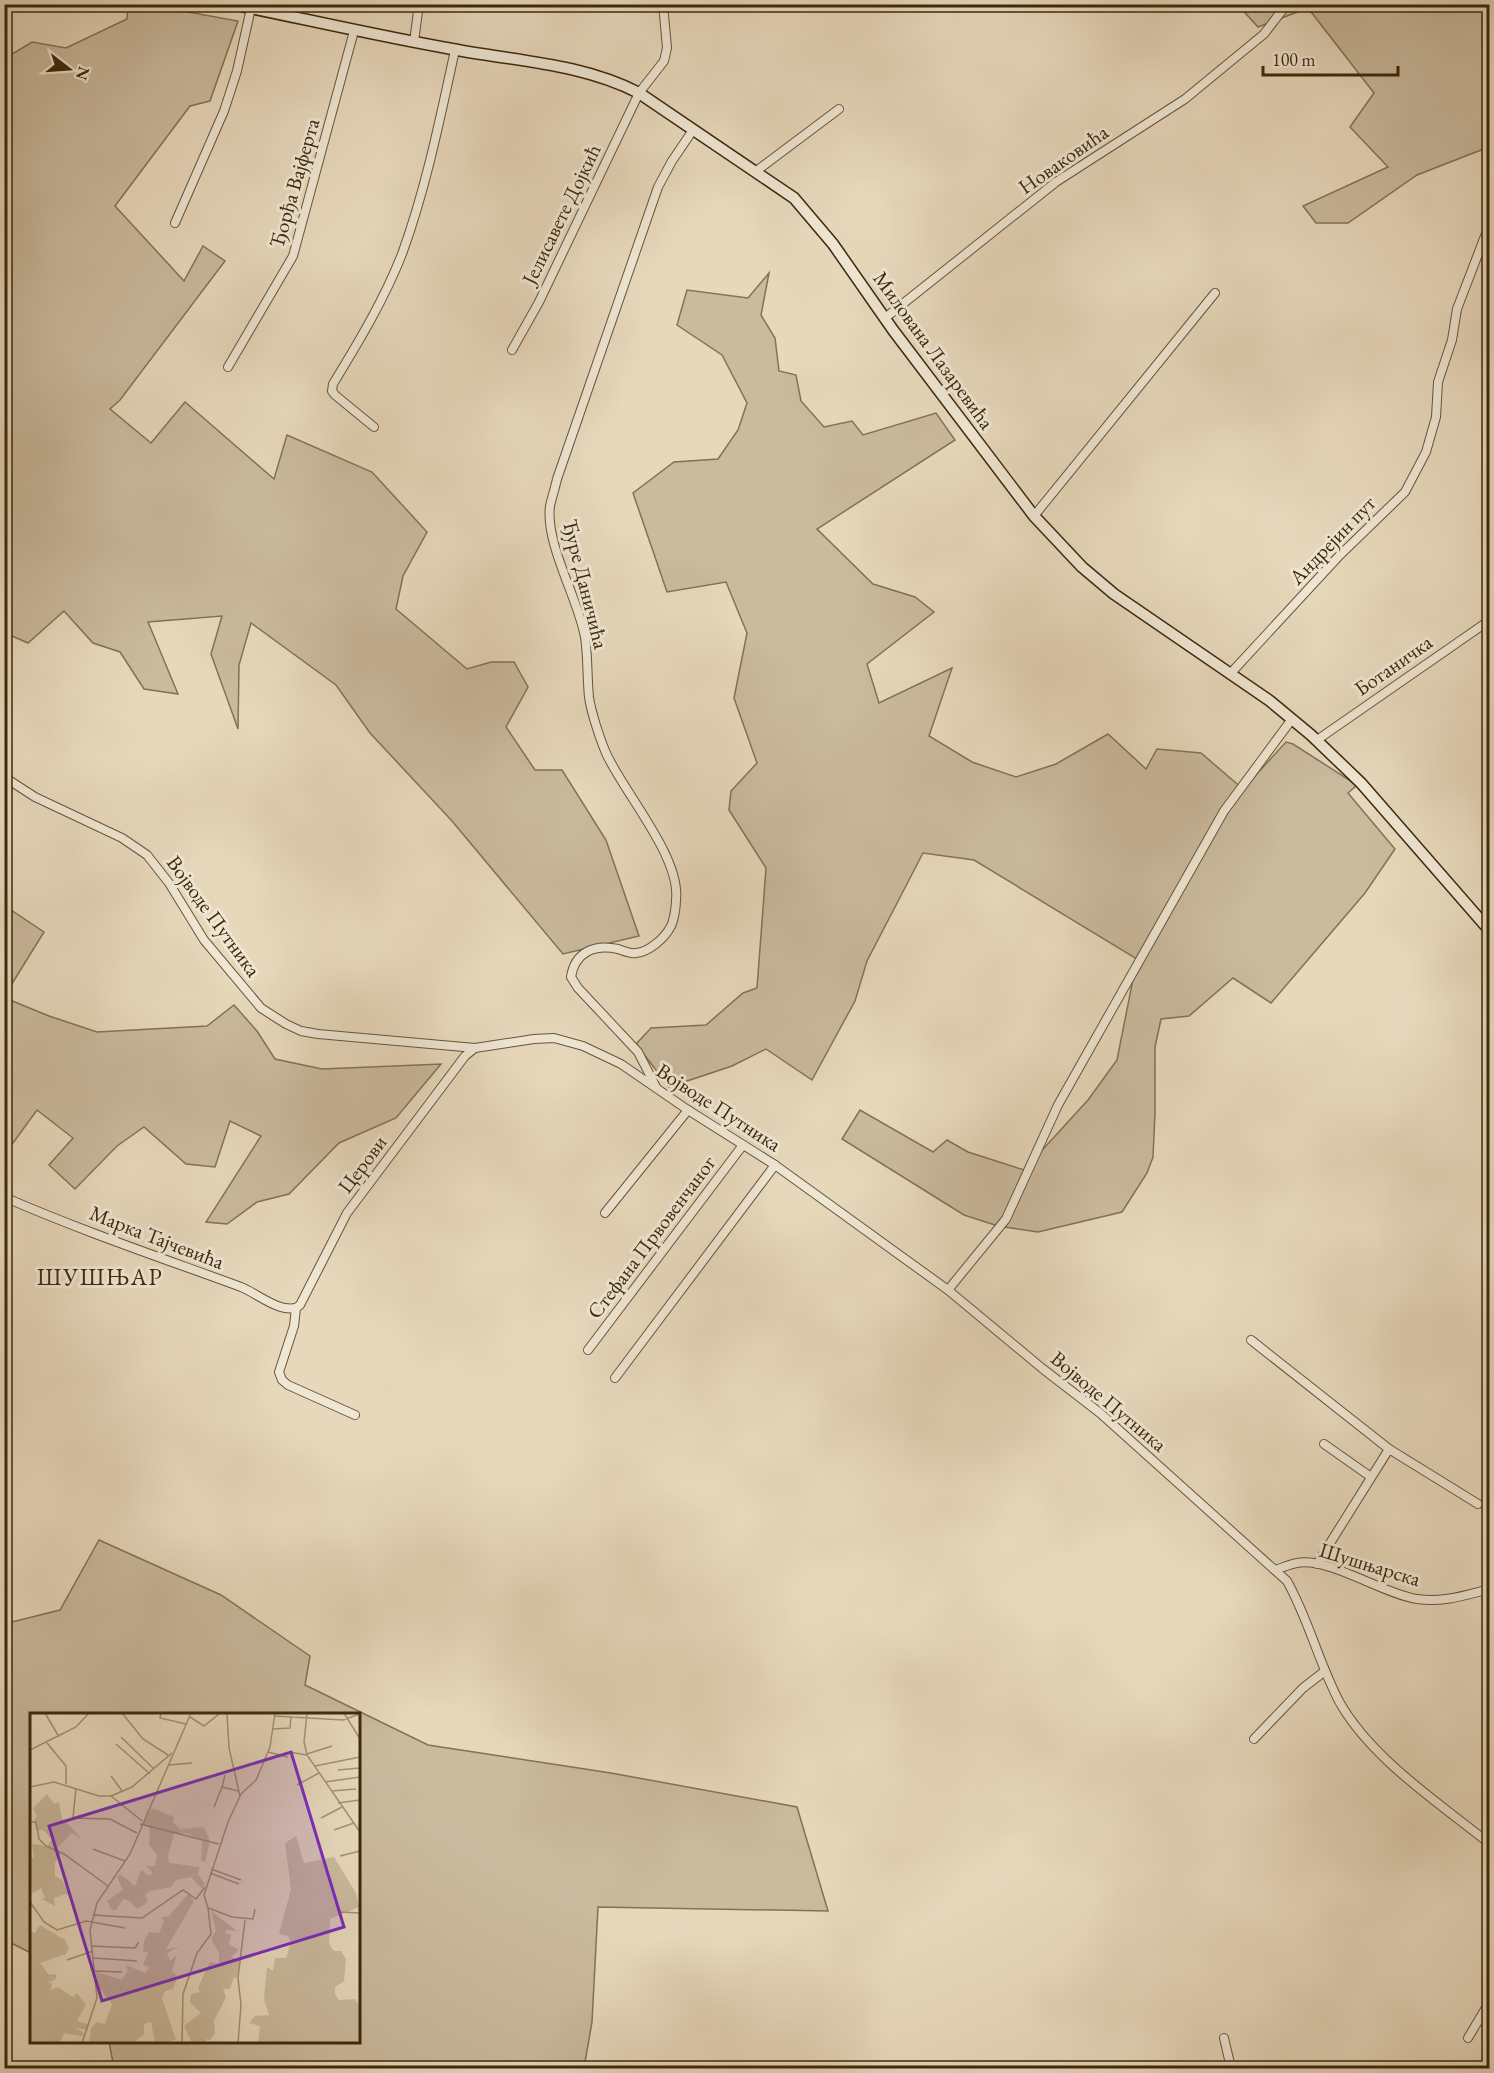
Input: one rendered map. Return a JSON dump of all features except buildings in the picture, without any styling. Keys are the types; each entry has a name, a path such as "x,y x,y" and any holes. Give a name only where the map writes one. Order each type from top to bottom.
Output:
{"street":[{"name":"Милована Лазаревића","path":"231,4 354,31 455,50 544,63 621,84 639,93 781,188 794,198 833,244 885,318 1034,516 1082,567 1100,584 1230,674 1317,740 1361,783 1490,931"},
{"path":"414,42 419,4"},
{"name":"Јелисавете Дојкић","path":"512,350 544,292 639,93 664,61 666,48 663,4"},
{"name":"Новаковића","path":"885,318 1056,182 1185,99 1264,34 1287,4"},
{"path":"175,223 224,111 237,71 251,9"},
{"name":"Ђорђа Вајферта","path":"228,367 293,255 354,31"},
{"path":"374,428 334,395 333,384 369,324 401,256 428,175 455,50"},
{"path":"755,172 839,109"},
{"name":"Ђуре Даничића","path":"656,1088 638,1052 578,988 571,977 573,966 588,950 616,949 634,954 646,950 658,941 671,926 677,898 675,878 660,845 606,753 589,699 585,636 554,542 550,508 557,479 658,187 693,130"},
{"name":"Андрејин пут","path":"1230,674 1338,557 1405,492 1426,452 1436,417 1438,382 1452,340 1457,309 1490,223"},
{"path":"1034,516 1215,293"},
{"name":"Ботаничка","path":"1317,740 1490,620"},
{"path":"948,1290 1006,1219 1058,1106 1224,811 1292,719"},
{"name":"Војводе Путника","path":"4,777 35,797 122,838 147,855 169,883 204,940 261,1008 286,1024 301,1031 318,1034 475,1048 523,1040 554,1038 583,1046 621,1064 775,1165 948,1290 1100,1413 1287,1581 1298,1602 1325,1671 1341,1703 1362,1736 1383,1757 1490,1844"},
{"name":"Церови","path":"355,1415 288,1385 282,1380 279,1368 294,1326 296,1308 300,1305 347,1213 465,1056 475,1048"},
{"path":"605,1213 688,1110"},
{"name":"Стефана Првовенчаног","path":"588,1350 743,1145"},
{"path":"615,1378 775,1165"},
{"name":"Марка Тајчевића","path":"4,1197 158,1258 245,1289 285,1309 296,1308"},
{"path":"1251,1340 1389,1449 1478,1504"},
{"path":"1324,1444 1371,1476"},
{"path":"1317,1564 1389,1449"},
{"name":"Шушњарска","path":"1275,1570 1298,1562 1317,1564 1415,1599 1443,1601 1490,1589"},
{"path":"1254,1739 1303,1688 1325,1671"},
{"path":"1468,2038 1490,2001"},
{"path":"1224,2038 1231,2068"}],"shaded area":[{"path":"128,5 149,5 238,21 210,101 190,106 115,206 184,281 203,246 225,261 120,400 110,409 151,443 185,402 274,479 287,435 372,472 427,532 403,576 396,609 467,669 491,662 514,662 528,687 506,727 535,770 562,770 606,840 639,936 563,954 452,821 370,733 336,685 251,623 239,665 238,729 211,654 222,616 148,622 178,694 144,689 120,652 93,643 64,611 28,643 5,633 4,59 32,42 66,48 127,19"},
{"path":"1238,5 1489,5 1489,147 1417,175 1348,223 1316,223 1303,206 1388,167 1350,127 1374,93 1308,8 1258,27"},
{"path":"769,273 761,315 775,338 779,371 796,375 801,401 824,427 852,421 863,435 936,413 955,440 817,529 873,584 915,597 934,612 867,664 879,703 952,668 929,736 972,762 1016,777 1056,764 1108,734 1146,769 1157,749 1201,753 1243,789 1286,742 1293,744 1357,785 1348,793 1395,849 1365,893 1271,1003 1233,978 1189,1016 1161,1019 1155,1047 1153,1157 1147,1173 1122,1212 1038,1232 998,1226 964,1215 842,1139 860,1110 933,1152 947,1140 968,1152 1024,1170 1088,1100 1117,1060 1137,959 974,860 923,853 867,961 855,1001 812,1080 766,1049 732,1066 669,1087 636,1044 651,1028 706,1025 743,993 757,988 766,868 729,810 731,791 757,763 734,698 747,633 726,582 667,592 633,493 674,462 718,459 738,430 747,403 722,355 677,325 687,290 748,298"},
{"path":"5,906 44,932 5,995"},
{"path":"5,998 97,1032 207,1026 234,1005 257,1031 275,1059 322,1069 441,1064 396,1118 339,1143 289,1194 257,1202 227,1224 206,1222 261,1136 230,1121 215,1167 186,1164 144,1127 117,1146 75,1189 49,1165 73,1138 37,1110 5,1154"},
{"path":"99,1540 221,1595 310,1656 305,1685 428,1745 611,1773 797,1807 828,1911 598,1907 592,2022 584,2068 114,2068 109,2043 360,2043 360,1713 30,1713 30,1952 5,1940 5,1617 12,1622 60,1610"}],"district":[{"name":"ШУШЊАР","path":"100,1276"}]}
